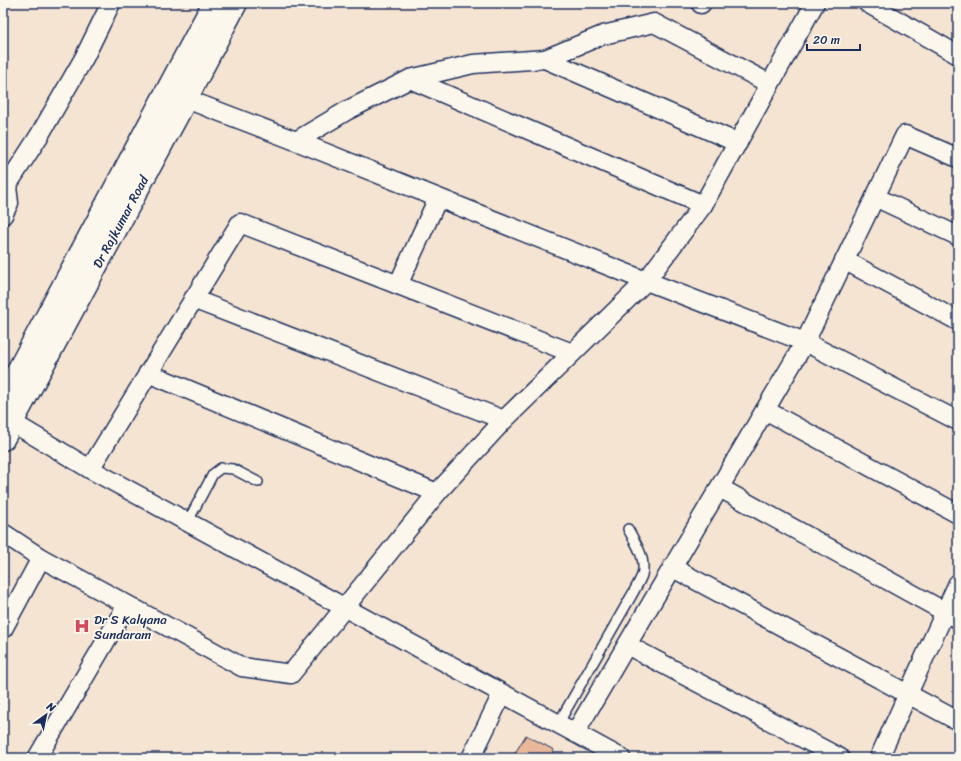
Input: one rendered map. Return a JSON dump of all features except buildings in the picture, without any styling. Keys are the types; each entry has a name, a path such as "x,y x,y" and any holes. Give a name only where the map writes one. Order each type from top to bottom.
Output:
{"main road":[{"name":"Dr Rajkumar Road","path":"6,426 176,96 214,3"},
{"name":"Dr Rajkumar Road","path":"3,399 176,96 236,3"}],"street":[{"path":"3,215 9,203 7,187 10,180 39,136 80,65 111,3"},
{"path":"3,533 41,558 242,667 291,674 437,493 504,420 646,281 703,205 814,3"},
{"path":"868,3 958,55"},
{"path":"296,141 348,110 410,79 473,64 545,59 603,35 654,23 770,84"},
{"path":"545,59 738,143"},
{"path":"410,79 703,205"},
{"path":"176,96 296,141 646,281 805,342 958,422"},
{"path":"575,733 805,342 905,135 958,158"},
{"path":"875,197 958,236"},
{"path":"398,285 438,198"},
{"path":"90,470 240,223 572,353"},
{"path":"844,260 958,321"},
{"path":"193,300 504,420"},
{"path":"148,373 437,493"},
{"path":"766,410 958,514"},
{"path":"6,426 621,758"},
{"path":"720,488 951,616"},
{"path":"3,629 41,558"},
{"path":"673,568 958,721"},
{"path":"879,758 908,694 951,616 958,583"},
{"path":"37,758 127,605"},
{"path":"627,645 840,758"},
{"path":"471,758 502,694"}],"lane":[{"path":"187,523 213,474 222,468 233,469 258,482"},
{"path":"558,724 633,593 642,574 643,563 638,548 628,529"}],"place":[{"name":"Dr S Kalyana Sundaram","path":"82,626"}]}
